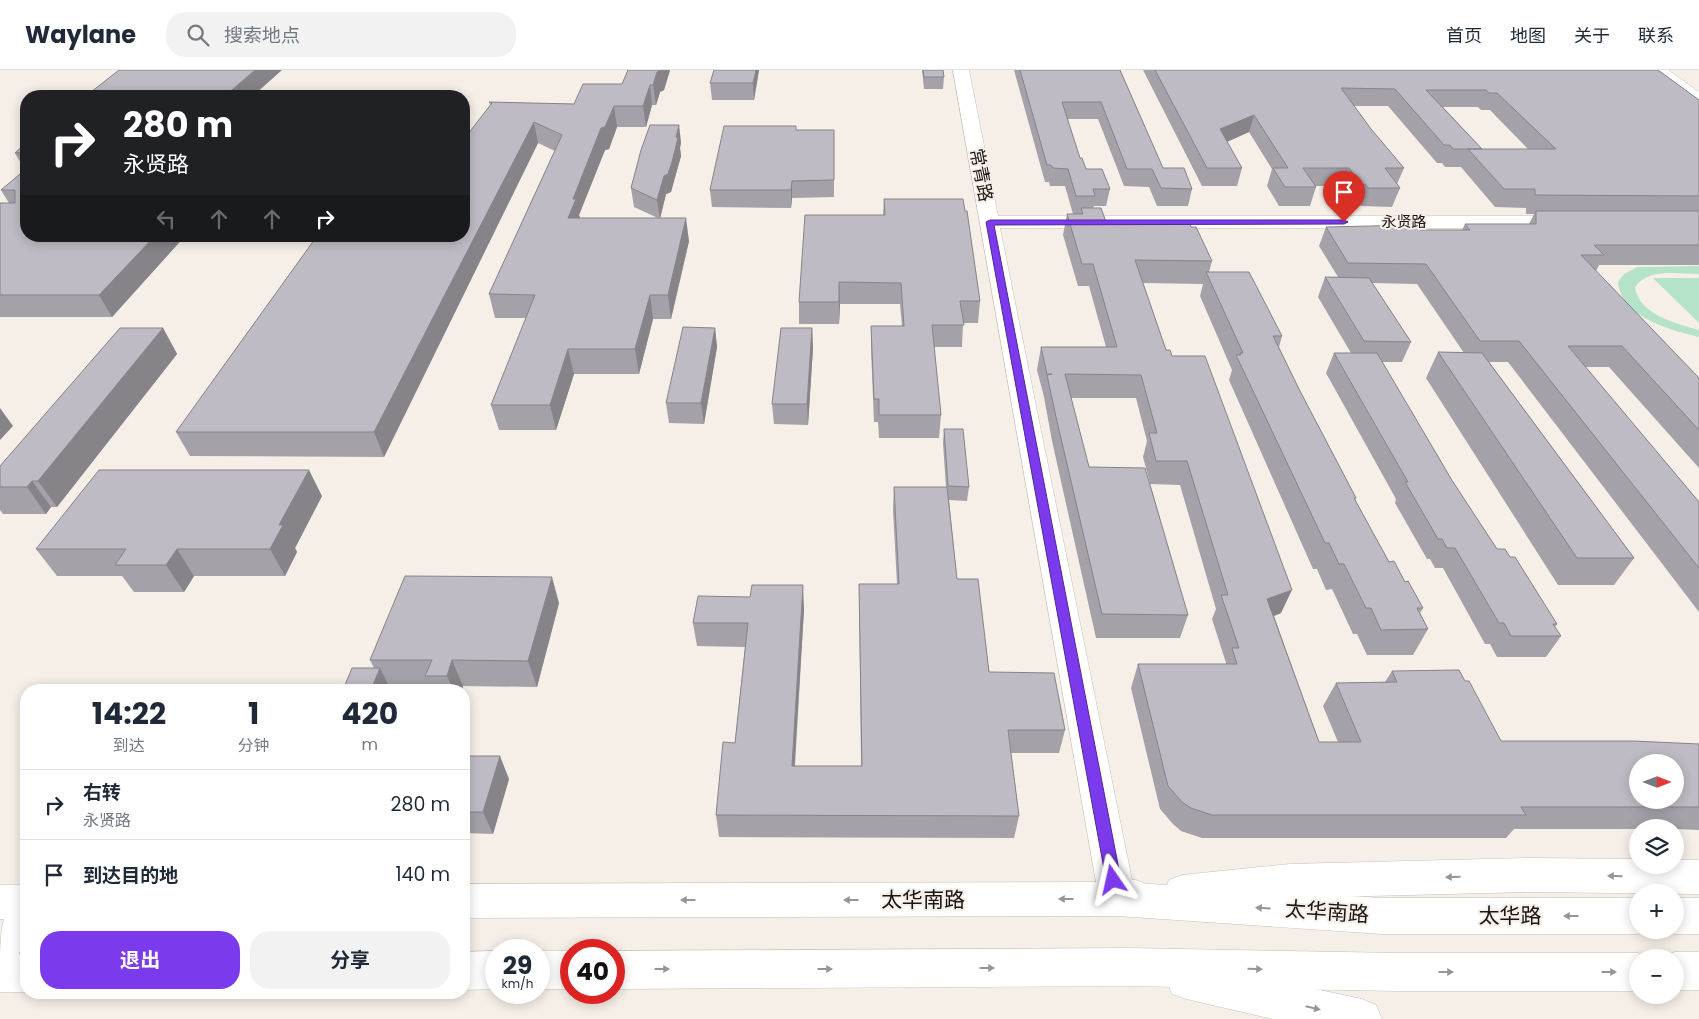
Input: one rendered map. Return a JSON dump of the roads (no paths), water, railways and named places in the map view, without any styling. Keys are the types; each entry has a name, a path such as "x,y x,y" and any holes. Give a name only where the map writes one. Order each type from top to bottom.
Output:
{"street":[{"name":"常青路","path":"961,70 1117,899"},
{"path":"1659,70 1699,99"},
{"name":"永贤路","path":"990,222 1589,222"},
{"path":"1117,899 1290,880 1529,875 1699,877"},
{"name":"太华南路","path":"470,901 1117,899 1382,916"},
{"path":"0,902 20,902"},
{"path":"0,950 20,916"},
{"name":"太华路","path":"1382,916 1629,916"},
{"path":"1684,916 1699,916"},
{"path":"625,970 1128,967 1398,972 1629,972"},
{"path":"1128,967 1362,1019"},
{"path":"470,971 485,970"},
{"path":"1684,971 1699,971"},
{"path":"0,973 20,973"}]}
